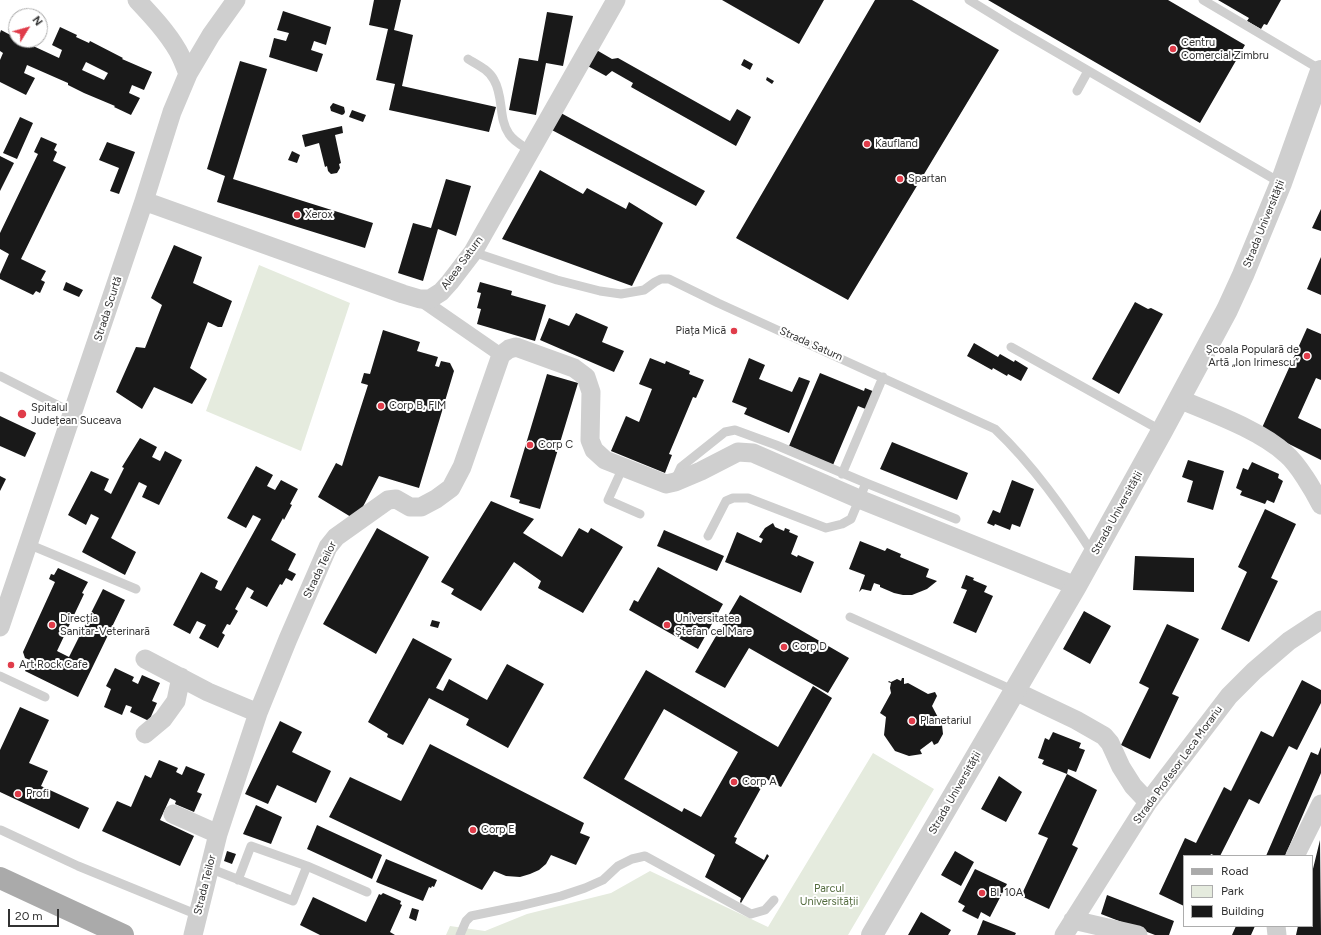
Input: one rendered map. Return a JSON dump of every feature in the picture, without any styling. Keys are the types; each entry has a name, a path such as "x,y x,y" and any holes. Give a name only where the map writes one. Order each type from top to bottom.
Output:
{"main road":[{"path":"0,878 123,935"}],"street":[{"path":"137,0 155,19 167,35 178,51 188,74"},
{"name":"Strada Scurtă","path":"0,625 73,413 144,201 172,112 188,74 215,29 236,0"},
{"name":"Aleea Saturn","path":"420,299 430,299 441,292 473,252 616,0"},
{"name":"Strada Universității","path":"872,935 1076,586 1227,310 1281,183 1321,71"},
{"path":"144,201 420,299 505,352 516,347 574,368 586,377 591,392 590,440 594,450 605,460 666,484 675,482 738,452 753,453 863,491 1076,586"},
{"name":"Strada Teilor","path":"192,935 218,834 258,714 288,639 328,547 336,537 388,500 396,500 410,507 421,507 436,499 450,488 462,467 505,352"},
{"path":"1179,399 1265,438 1287,454 1296,465 1321,505"},
{"name":"Strada Profesor Leca Morariu","path":"1069,928 1148,802 1229,696 1254,671 1289,641 1321,620"},
{"path":"145,659 208,692 258,714"},
{"path":"145,734 163,719 176,701 181,677"},
{"path":"1015,690 1076,720 1104,736 1110,743 1129,780 1148,802"},
{"path":"1296,855 1321,804"},
{"path":"173,814 218,834"},
{"path":"1069,928 1138,935"}],"lane":[{"path":"969,0 1281,183"},
{"path":"1203,0 1321,71"},
{"path":"468,59 488,72 495,81 501,99 504,123 509,134 517,142 531,151"},
{"path":"1077,91 1088,71"},
{"name":"Strada Saturn","path":"473,252 557,280 600,291 621,294 644,290 661,279 669,279 718,303 995,429 1040,478 1093,555"},
{"path":"1011,347 1162,431"},
{"path":"0,376 73,413"},
{"path":"842,474 883,377"},
{"path":"675,482 681,467 725,432 735,430 776,444 842,474 863,491 956,519"},
{"path":"623,467 608,500 640,514"},
{"path":"708,536 726,501 733,498 748,498 826,528 842,524 851,519 863,491"},
{"path":"28,544 136,589"},
{"path":"850,617 1015,690"},
{"path":"0,676 45,697"},
{"path":"2,830 78,866 198,915"},
{"path":"238,880 251,846 307,866 367,892"},
{"path":"460,935 466,921 471,916 561,896 585,888 602,880 618,866 632,859 645,856 751,914 765,910 774,900"},
{"path":"209,868 293,901 307,866"}],"green space":[{"path":"259,265 350,303 301,451 206,411"},
{"name":"Parcul Universității","path":"873,753 934,789 848,935 446,935 450,926 485,931 527,914 611,893 650,871 768,927"}],"building":[{"path":"374,0 401,0 394,30 413,35 402,86 496,107 489,132 389,110 395,84 376,80 388,29 369,25"},
{"path":"722,0 824,0 799,44"},
{"name":"Kaufland","path":"875,0 912,0 999,50 848,300 736,238"},
{"path":"988,0 1168,0 1245,45 1200,123"},
{"path":"1218,0 1281,0 1267,25 1264,24 1261,29 1247,21 1249,18"},
{"path":"283,11 331,27 326,45 314,41 311,50 323,54 317,72 269,57 274,38 286,41 289,33 277,30"},
{"path":"547,12 573,16 563,66 546,63 536,115 509,110 519,58 538,61"},
{"path":"60,27 77,35 76,37 89,43 90,41 123,58 122,59 152,72 144,90 132,85 129,93 140,98 131,115 114,107 115,106 68,85 68,83 27,65 24,73 35,78 26,95 0,82 0,60 3,53 0,51 1,30 8,34 8,48 37,48 59,58 62,50 52,45","holes":["86,62 108,73 104,80 82,70"]},
{"path":"593,48 612,59 618,58 730,121 737,109 751,117 736,146 631,87 633,83 612,71 606,76 584,64"},
{"path":"744,59 753,64 750,70 741,65"},
{"path":"240,61 267,69 233,179 373,223 365,248 217,202 225,176 207,169"},
{"path":"767,77 774,81 772,84 766,80"},
{"path":"333,103 344,107 344,114 342,115 331,111 330,107"},
{"path":"352,110 366,115 363,122 349,117"},
{"path":"559,112 705,191 696,206 548,128"},
{"path":"20,117 33,123 17,159 3,153"},
{"path":"342,126 343,133 335,135 341,163 339,164 340,168 337,173 331,174 328,171 327,166 325,167 319,143 305,147 302,135"},
{"path":"41,137 57,144 54,150 57,152 53,161 66,167 21,259 46,271 41,280 45,282 40,293 36,291 33,295 0,279 0,274 9,254 0,249 0,233 38,154 34,152"},
{"path":"107,142 135,152 119,194 110,191 119,168 99,160"},
{"path":"292,151 300,155 297,163 288,160"},
{"path":"0,156 14,163 0,191"},
{"path":"540,170 583,194 587,188 626,209 629,202 663,223 632,286 502,239"},
{"path":"446,179 471,186 456,236 438,229 423,281 398,273 413,223 431,228"},
{"path":"1321,209 1321,231 1312,228"},
{"path":"174,245 202,257 193,283 232,301 222,327 218,327 208,322 190,368 207,379 192,404 154,387 142,409 116,392 136,347 145,348 162,305 151,298"},
{"path":"1321,257 1321,295 1307,289"},
{"path":"66,282 83,290 79,297 63,290"},
{"path":"480,282 512,291 511,295 546,305 535,341 477,324 481,309 477,308 481,293 477,292"},
{"path":"1135,302 1148,309 1151,308 1163,314 1119,394 1092,379"},
{"path":"576,313 608,327 602,342 624,351 614,372 540,340 549,318 569,326"},
{"path":"1307,328 1321,334 1321,380 1316,378 1298,418 1321,429 1321,460 1261,430"},
{"path":"383,330 420,342 417,351 438,357 435,366 439,367 441,361 450,363 454,371 419,488 379,476 356,520 318,497 336,463 342,466 368,385 361,383 364,373 370,374"},
{"path":"974,343 998,357 1000,354 1014,362 1015,360 1028,368 1021,381 1008,374 1007,376 993,368 992,370 967,356"},
{"path":"650,358 665,364 666,361 690,371 689,374 704,380 696,398 693,397 669,454 672,455 665,473 611,451 626,416 639,422 652,389 639,384"},
{"path":"749,358 765,365 759,379 792,392 799,377 810,381 789,433 744,414 747,408 732,402"},
{"path":"820,373 864,391 865,388 875,392 868,410 858,406 833,465 789,446"},
{"path":"547,374 578,383 540,509 519,503 520,500 510,497"},
{"path":"0,416 36,433 25,457 0,446"},
{"path":"140,438 157,447 152,457 160,461 165,451 182,460 159,505 142,497 147,486 139,482 111,538 136,552 125,575 82,552 99,518 91,514 86,525 68,515 91,471 109,479 104,490 111,494 124,468 122,467"},
{"path":"892,442 968,473 957,500 880,469"},
{"path":"1188,460 1224,471 1213,510 1187,502 1193,481 1182,477"},
{"path":"1252,462 1279,474 1278,478 1283,481 1274,503 1267,500 1265,504 1240,495 1242,491 1236,488 1243,468 1248,470"},
{"path":"256,466 273,475 267,486 275,490 281,480 298,489 290,504 292,505 271,540 296,554 288,570 296,574 292,581 286,578 282,585 280,584 267,607 250,598 254,591 247,587 235,609 238,611 230,625 227,624 222,633 225,635 218,648 199,638 206,625 197,621 190,634 173,625 201,572 218,581 215,588 221,591 261,519 253,515 246,528 227,518"},
{"path":"0,476 6,479 0,491"},
{"path":"1012,480 1034,489 1020,527 1012,524 1010,530 995,524 994,526 987,523 993,510 1000,513"},
{"path":"491,501 534,519 523,533 562,557 579,528 588,533 591,528 623,547 583,613 538,588 541,581 514,562 481,611 451,594 454,589 441,582"},
{"path":"1265,509 1296,524 1271,578 1278,581 1249,642 1221,629 1247,572 1238,567"},
{"path":"773,523 775,527 784,531 785,528 790,530 789,532 798,536 791,554 797,557 798,555 814,562 801,593 725,562 737,532 761,543 763,539 759,537 765,528"},
{"path":"377,528 429,557 376,654 323,624"},
{"path":"664,530 724,556 717,571 657,546"},
{"path":"860,541 885,551 887,548 901,554 900,557 929,569 926,577 937,581 927,589 912,595 894,593 874,583 871,591 862,589 859,592 865,575 849,569"},
{"path":"1135,556 1194,558 1194,592 1133,590"},
{"path":"658,567 723,604 698,649 629,610 634,600 638,602"},
{"name":"Direcția Sanitar-Veterinară","path":"58,568 88,582 82,593 84,594 57,651 69,657 103,589 125,600 78,697 25,671 30,660 25,658 23,652 55,582 49,579 51,574 54,575"},
{"path":"966,575 987,586 984,592 993,596 976,633 953,623 967,590 961,588"},
{"path":"740,595 849,658 828,693 749,648 725,688 695,672"},
{"path":"1084,611 1111,626 1090,664 1063,649"},
{"path":"432,620 440,622 438,628 430,626"},
{"path":"1167,624 1199,639 1172,694 1179,697 1150,759 1121,745 1149,688 1139,683"},
{"path":"413,638 452,659 436,688 443,691 449,679 487,700 507,664 544,684 508,748 466,725 469,719 429,698 403,745 387,737 388,734 368,722"},
{"path":"115,668 134,677 132,681 138,684 142,675 160,683 152,701 157,703 149,721 130,712 132,707 126,705 122,715 104,707 111,689 106,686"},
{"path":"646,670 778,747 813,686 832,698 781,787 766,779 734,837 737,838 735,843 764,860 767,854 769,856 741,903 741,898 705,877 715,855 583,778","holes":["664,709 738,752 701,817 684,808 682,812 624,779"]},
{"name":"Planetariul","path":"902,678 904,678 904,684 908,683 928,694 935,692 937,696 932,706 942,725 943,734 938,743 934,745 932,741 920,750 922,754 909,756 895,751 884,735 886,717 880,713 891,693 891,683 888,682 897,679 901,681"},
{"path":"1302,680 1321,690 1321,703 1297,750 1289,746 1259,804 1249,799 1221,855 1183,855 1183,906 1159,894 1185,838 1196,843 1224,787 1231,791 1261,731 1273,737"},
{"path":"20,707 49,720 29,763 48,771 41,786 89,808 79,829 0,792 0,750"},
{"path":"280,721 302,732 292,752 331,771 316,803 277,785 268,804 245,794"},
{"path":"1053,732 1081,743 1079,748 1085,750 1076,772 1068,769 1067,774 1042,764 1044,760 1038,758 1045,738 1049,740"},
{"path":"430,744 584,823 580,833 590,837 576,865 551,855 546,864 539,870 520,877 506,876 494,871 482,890 329,817 350,777 401,801"},
{"path":"1321,747 1321,773 1285,855 1266,855 1311,752 1318,755"},
{"path":"159,760 178,768 176,772 182,775 186,766 205,774 197,792 202,794 194,812 175,804 176,801 170,798 160,820 194,836 180,866 102,831 117,801 131,807 145,775 151,778"},
{"path":"1067,774 1097,790 1072,845 1078,848 1049,909 1021,896 1048,838 1038,834"},
{"path":"999,776 1022,792 1006,822 981,809"},
{"path":"256,805 282,817 271,844 243,834"},
{"path":"317,825 382,855 372,879 307,849"},
{"path":"1320,840 1321,935 1296,935 1298,927 1313,927 1313,869"},
{"path":"227,851 236,854 232,864 224,861"},
{"path":"955,851 974,862 961,886 941,875"},
{"path":"386,859 437,880 434,887 429,887 423,901 376,882"},
{"name":"Bl. 10A","path":"975,869 1007,884 990,917 981,912 978,919 962,911 965,906 958,902"},
{"path":"383,893 401,901 400,904 402,905 390,932 395,935 320,935 300,925 313,897 366,922 379,894 381,895"},
{"path":"1107,895 1174,921 1169,935 1155,935 1101,914"},
{"path":"412,908 419,910 416,921 409,918"},
{"path":"921,912 951,930 948,935 908,935"},
{"path":"983,920 1016,933 1015,935 977,935"},
{"path":"1236,927 1255,927 1251,935 1232,935"}],"place":[{"name":"Centru Comercial Zimbru","path":"1173,49"},
{"name":"Kaufland","path":"867,144"},
{"name":"Spartan","path":"900,179"},
{"name":"Xerox","path":"297,215"},
{"name":"Piața Mică","path":"734,331"},
{"name":"Școala Populară de Artă „Ion Irimescu”","path":"1307,356"},
{"name":"Corp B, FIM","path":"381,406"},
{"name":"Spitalul Județean Suceava","path":"22,414"},
{"name":"Corp C","path":"530,445"},
{"name":"Direcția Sanitar-Veterinară","path":"52,625"},
{"name":"Universitatea Ștefan cel Mare","path":"667,625"},
{"name":"Corp D","path":"784,647"},
{"name":"Art Rock Cafe","path":"11,665"},
{"name":"Planetariul","path":"912,721"},
{"name":"Corp A","path":"734,782"},
{"name":"Profi","path":"18,794"},
{"name":"Corp E","path":"473,830"},
{"name":"Bl. 10A","path":"982,893"}]}
